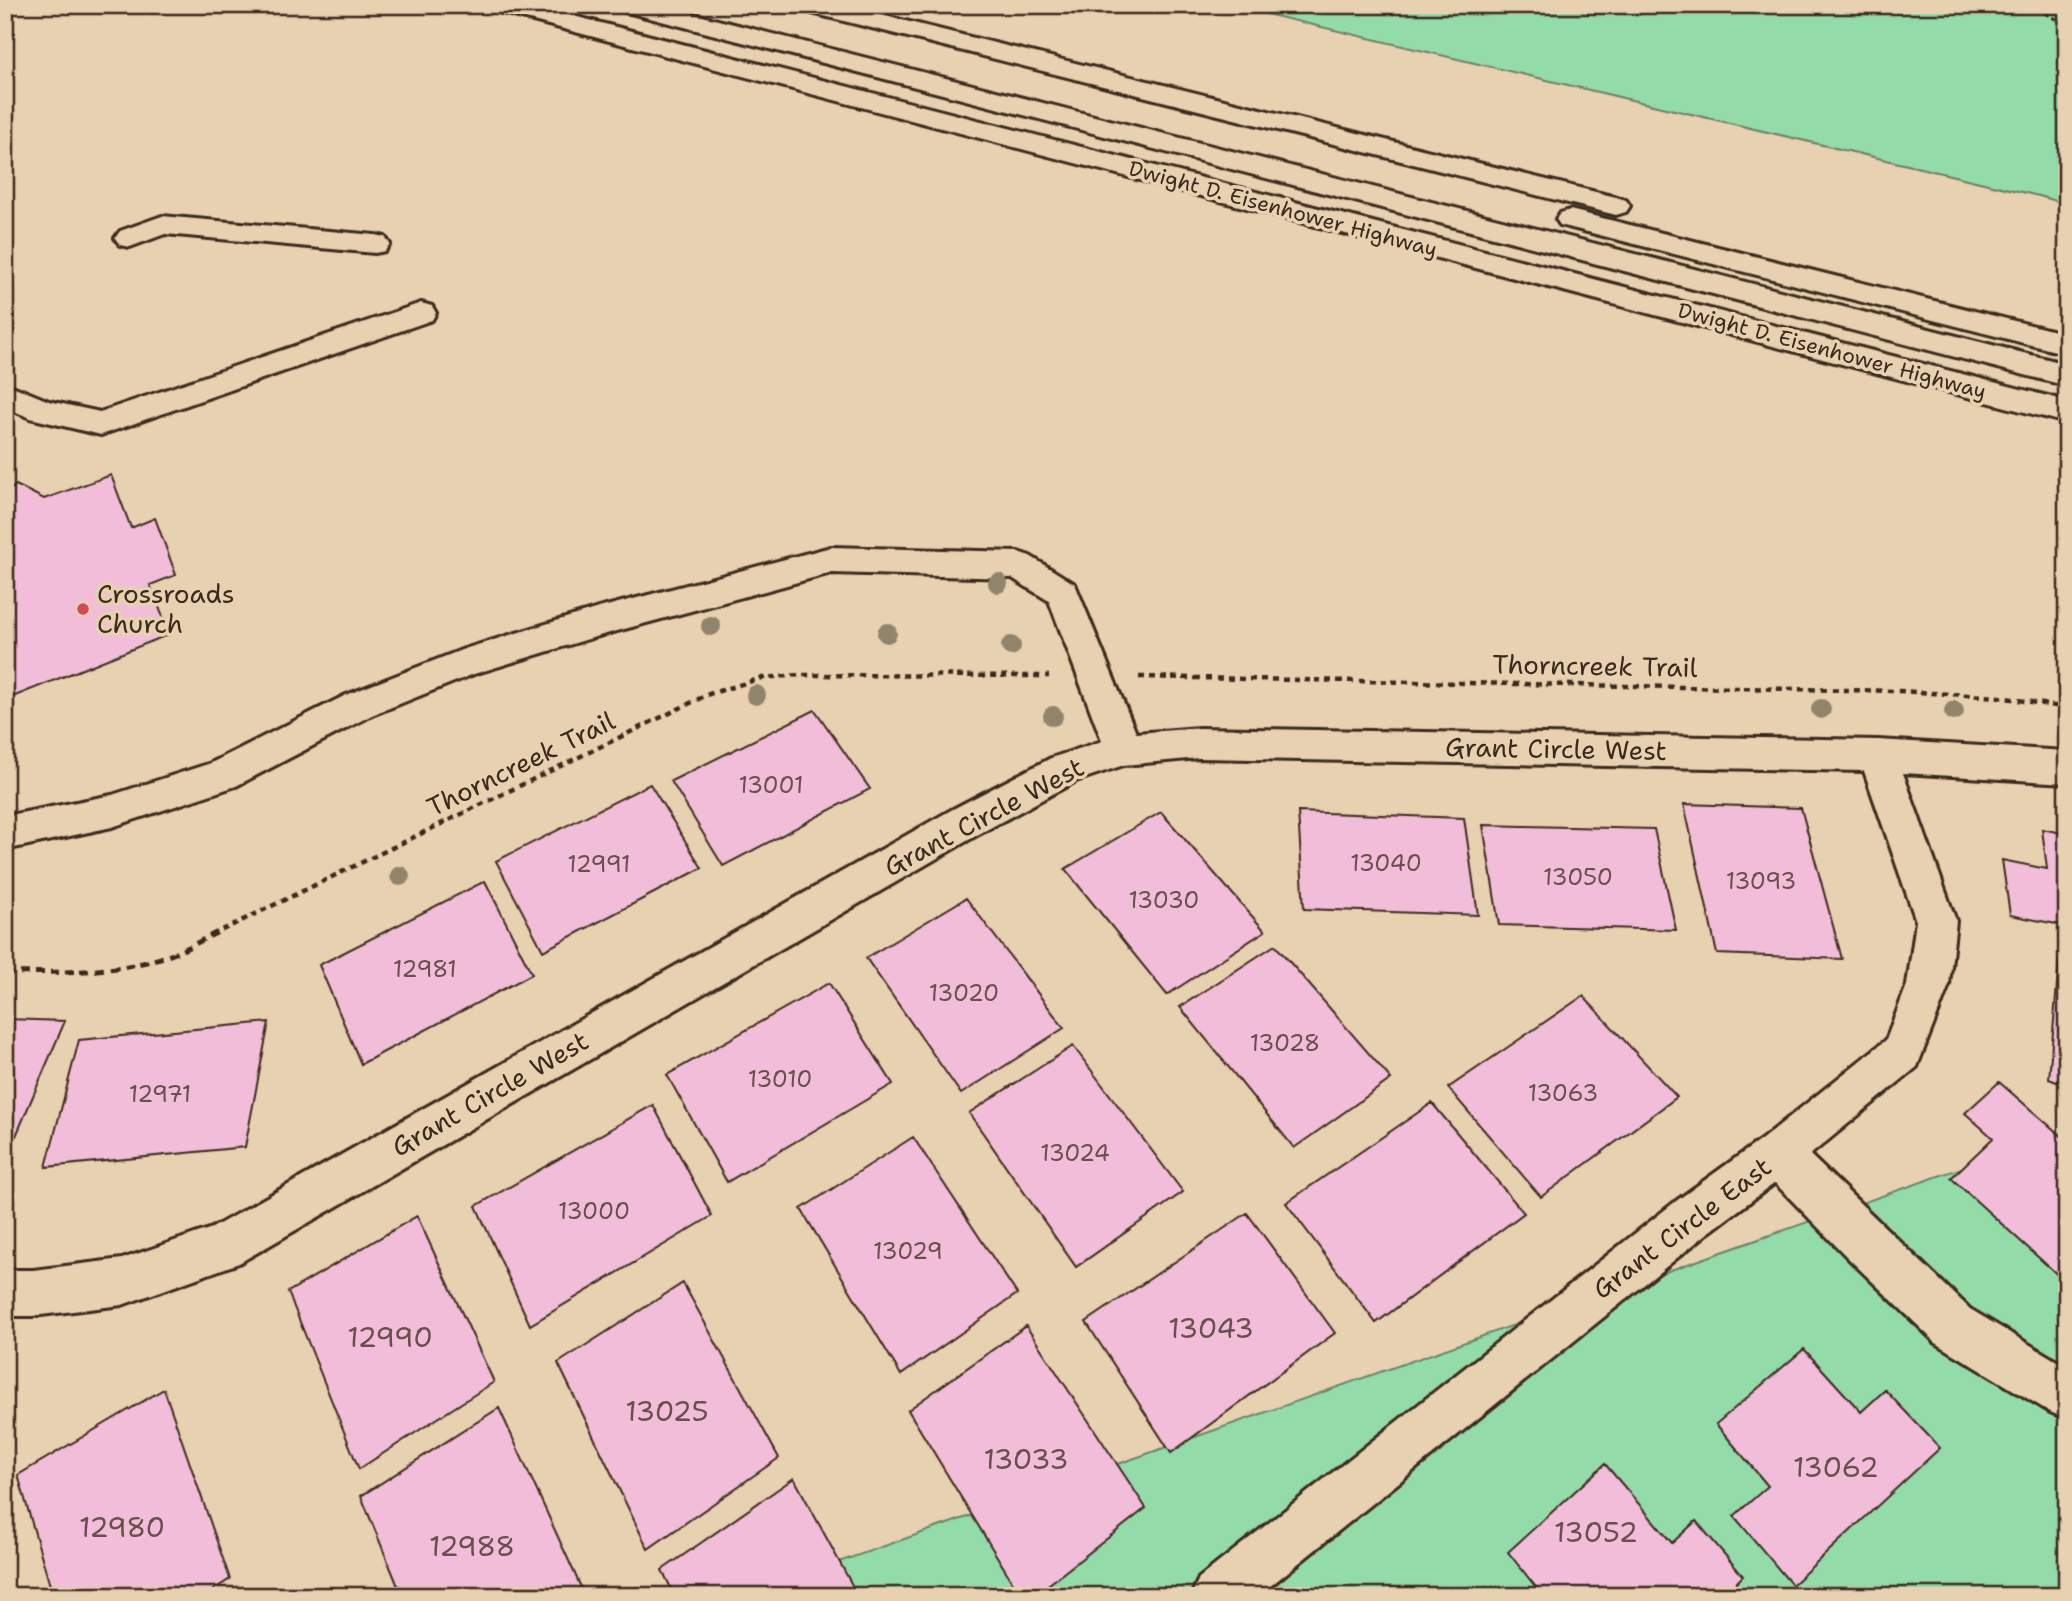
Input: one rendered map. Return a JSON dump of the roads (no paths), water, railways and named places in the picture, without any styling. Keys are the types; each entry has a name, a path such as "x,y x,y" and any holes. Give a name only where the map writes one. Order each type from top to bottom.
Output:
{"main road":[{"name":"Dwight D. Eisenhower Highway","path":"500,5 2067,412"},
{"path":"628,5 2067,375"},
{"path":"718,5 2067,344"},
{"path":"809,5 2067,318"},
{"path":"130,238 162,225 375,244"},
{"path":"5,394 41,410 101,424 421,313"},
{"path":"5,833 112,811 223,775 359,705 464,663 595,623 831,560 1018,565 1063,593 1124,750"},
{"name":"Grant Circle West","path":"5,1293 33,1293 122,1282 223,1247 965,822 1064,769 1124,750 1199,743 1878,756 2067,767"},
{"name":"Grant Circle East","path":"1217,1596 1692,1217 1779,1154 1902,1054 1928,985 1936,921 1878,756"},
{"path":"1779,1154 1862,1240 1952,1326 2067,1395"}],"place":[{"name":"Crossroads Church","path":"83,609"}]}
